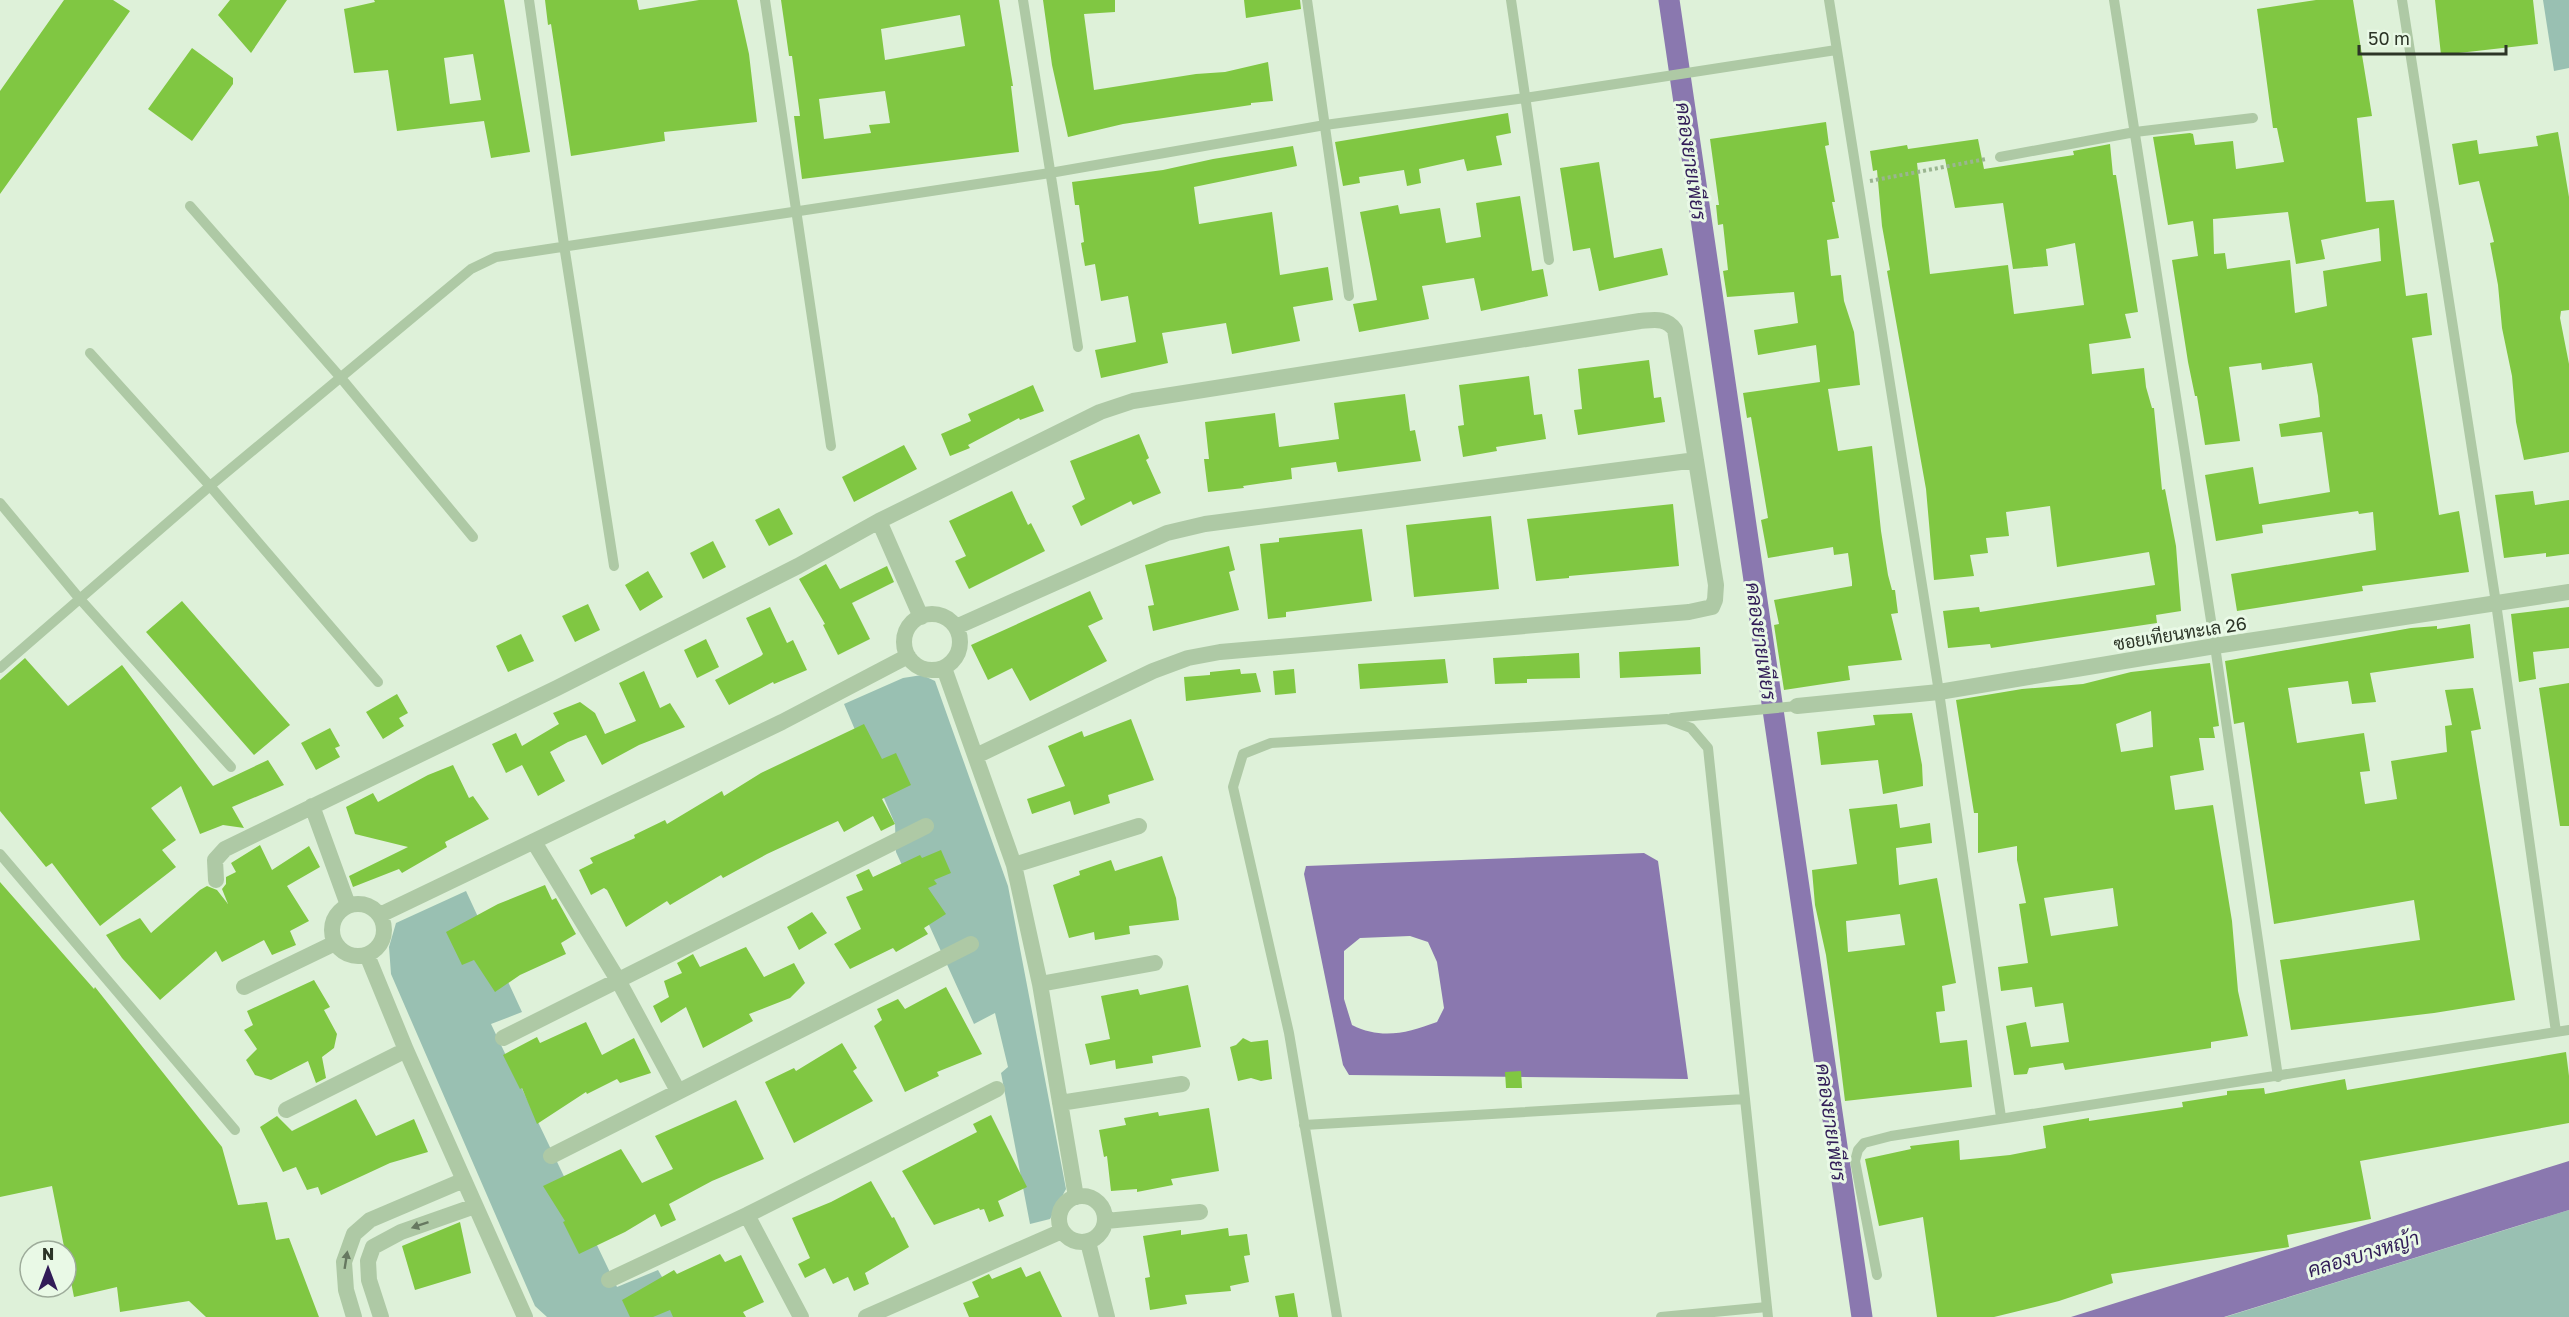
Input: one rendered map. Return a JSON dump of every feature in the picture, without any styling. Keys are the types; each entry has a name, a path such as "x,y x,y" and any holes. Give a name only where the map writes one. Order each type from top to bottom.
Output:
{"street":[{"path":"216,880 215,860 225,849 567,683 798,566 879,520 1100,412 1133,401 1640,321 1662,320 1671,323 1675,330 1716,585 1712,607 1689,612 1220,652 1188,658 1154,671 976,756"},
{"path":"956,627 1167,533 1205,524 1696,460"},
{"path":"879,520 921,617"},
{"name":"ซอยเทียนทะเล 26","path":"1797,706 1939,692 2215,646 2569,592"},
{"path":"932,614 943,616 956,627 960,645 957,656 944,668 927,669 916,665 908,656 904,645 905,634 921,617 932,614"},
{"path":"380,915 782,722 908,656"},
{"path":"944,668 1014,865 1040,984 1076,1197"},
{"path":"312,806 348,905"},
{"path":"503,1038 927,826"},
{"path":"1014,865 1139,826"},
{"path":"534,842 618,980 678,1091"},
{"path":"360,903 372,907 380,915 385,926 383,938 377,948 367,955 355,956 343,952 335,943 332,935 334,917 348,905 360,903"},
{"path":"244,987 335,943"},
{"path":"551,1156 971,944"},
{"path":"367,955 406,1050 525,1317"},
{"path":"1040,984 1155,963"},
{"path":"286,1110 406,1050"},
{"path":"1060,1103 1182,1084"},
{"path":"609,1280 747,1215 997,1089"},
{"path":"354,1317 344,1278 344,1262 354,1234 370,1220 464,1180"},
{"path":"1076,1197 1094,1198 1105,1212 1106,1221 1101,1235 1088,1242 1078,1243 1068,1239 1059,1223 1062,1206 1076,1197"},
{"path":"381,1317 369,1280 368,1261 373,1247 401,1232 475,1206"},
{"path":"1106,1221 1200,1212"},
{"path":"747,1215 801,1317"},
{"path":"866,1317 1062,1231"},
{"path":"354,1234 373,1247"},
{"path":"1088,1242 1107,1317"}],"lane":[{"path":"529,0 564,246 614,566"},
{"path":"765,0 831,446"},
{"path":"1023,0 1078,348"},
{"path":"1307,0 1349,296"},
{"path":"1511,0 1549,261"},
{"path":"1829,0 1939,692 2001,1117"},
{"path":"2114,0 2215,646 2278,1077"},
{"path":"2403,0 2496,603 2556,1032"},
{"path":"0,668 210,486 471,269 496,257 1050,173 1325,124 1525,98 1662,75 1836,50"},
{"path":"2000,157 2135,132 2253,118"},
{"path":"190,206 341,378 473,537"},
{"path":"90,353 210,486 378,682"},
{"path":"0,503 79,598 231,767"},
{"path":"1337,1317 1289,1033 1233,787 1243,754 1271,744 1667,719 1797,706"},
{"path":"1661,1317 1767,1312 1707,748 1691,728 1667,719"},
{"path":"0,854 235,1130"},
{"path":"1877,1275 1855,1161 1858,1150 1864,1143 1891,1136 2001,1117 2278,1077 2569,1030"},
{"path":"1304,1125 1745,1099"}],"path":[{"path":"1857,183 2000,157"}],"shaded area":[{"path":"2543,0 2569,0 2569,68 2554,71"},
{"path":"922,675 935,681 1008,886 1066,1189 1050,1219 1030,1224 1001,1073 1008,1067 995,1013 974,1024 896,852 895,824 844,704 903,678"},
{"path":"466,891 522,1012 491,1024 617,1287 658,1270 685,1317 547,1317 535,1306 391,974 389,947 396,923"},
{"path":"2569,1210 2569,1317 2225,1317"}],"water":[{"path":"1644,853 1658,861 1688,1079 1349,1075 1343,1065 1304,874 1306,866","holes":["1410,936 1428,942 1437,962 1444,1008 1437,1022 1405,1032 1384,1034 1363,1030 1352,1025 1344,999 1344,951 1360,938"]},
{"name":"คลองบางหญ้า","path":"2569,1161 2569,1210 2224,1317 2071,1317"}],"building":[{"path":"64,0 113,0 130,11 0,194 0,91"},
{"path":"230,0 287,0 251,53 218,15"},
{"path":"374,0 504,0 530,152 491,158 484,121 397,131 388,70 354,73 344,9 375,2","holes":["473,54 481,100 450,104 444,58"]},
{"path":"545,0 637,0 639,10 699,0 737,0 749,54 757,122 664,132 665,141 571,156 551,24 548,25"},
{"path":"781,0 999,0 1013,86 1011,86 1019,152 802,179 794,116 800,116 792,56 789,56","holes":["960,15 965,46 885,60 881,29","885,91 890,123 869,125 871,133 824,139 819,99"]},
{"path":"1043,0 1115,0 1115,12 1084,14 1094,90 1196,74 1225,72 1268,62 1273,101 1123,124 1068,137 1052,65"},
{"path":"1244,0 1300,0 1301,9 1246,18"},
{"path":"2316,0 2353,0 2372,116 2357,118 2366,202 2394,200 2406,296 2427,293 2432,335 2412,338 2439,515 2459,511 2469,572 2362,586 2363,591 2237,611 2231,574 2376,550 2373,512 2359,514 2358,511 2262,525 2263,533 2216,541 2205,475 2253,467 2259,504 2330,492 2322,432 2281,437 2279,424 2320,417 2312,363 2262,370 2261,363 2229,367 2240,441 2205,445 2197,396 2195,396 2188,362 2172,260 2198,256 2193,221 2168,225 2153,137 2190,133 2193,134 2195,145 2233,141 2236,169 2284,162 2277,128 2273,128 2257,9","holes":["2288,212 2296,264 2325,259 2321,240 2379,228 2381,261 2323,271 2327,306 2295,313 2290,260 2227,269 2225,253 2214,254 2213,219"]},
{"path":"2435,0 2533,0 2538,44 2441,55"},
{"path":"192,48 233,78 233,84 192,141 148,109"},
{"path":"1508,113 1511,133 1496,136 1502,165 1467,171 1464,159 1419,169 1421,183 1407,186 1404,170 1359,177 1360,183 1343,186 1335,142"},
{"path":"1826,122 1829,145 1825,146 1839,238 1827,240 1831,276 1841,275 1844,301 1854,332 1860,385 1828,389 1838,451 1872,446 1881,531 1888,575 1892,590 1895,590 1898,613 1891,614 1902,660 1848,666 1850,680 1784,690 1774,625 1779,624 1774,600 1852,586 1852,582 1848,553 1834,555 1833,547 1768,558 1761,520 1768,518 1751,417 1747,418 1743,393 1820,382 1816,345 1758,355 1754,330 1798,323 1794,292 1727,297 1723,271 1728,270 1723,224 1718,225 1716,205 1719,205 1710,139"},
{"path":"2558,132 2569,197 2569,310 2561,311 2560,318 2569,364 2569,452 2524,460 2516,422 2512,376 2502,328 2498,285 2490,243 2494,242 2479,181 2459,185 2452,144 2477,140 2479,154 2538,146 2536,136"},
{"path":"1978,139 1984,169 2074,155 2073,151 2110,144 2113,175 2116,175 2138,312 2125,314 2131,338 2089,344 2092,374 2144,368 2146,387 2152,408 2154,408 2162,490 2165,489 2176,546 2181,611 2156,615 2157,623 1991,648 1990,644 1948,648 1943,611 1979,607 1980,612 2155,585 2149,552 2057,567 2050,506 2006,512 2009,536 1986,538 1988,553 1970,555 1974,576 1934,580 1926,489 1887,271 1890,270 1882,226 1877,170 1873,171 1870,151 1907,145 1908,149","holes":["1945,159 1955,208 2003,203 2013,269 2048,266 2046,249 2075,243 2084,305 2014,314 2008,265 1930,274 1917,163"]},
{"path":"1293,146 1297,166 1194,187 1199,224 1272,212 1280,275 1328,267 1333,300 1293,307 1300,341 1232,354 1226,323 1162,333 1168,363 1101,378 1095,350 1136,342 1128,296 1101,301 1095,264 1085,266 1079,205 1075,205 1072,182 1163,170"},
{"path":"1599,162 1614,258 1662,248 1668,275 1599,291 1590,248 1573,251 1560,168"},
{"path":"1520,196 1532,271 1543,269 1548,296 1481,311 1474,278 1422,286 1429,319 1359,332 1353,304 1377,300 1360,212 1398,205 1400,214 1440,208 1446,243 1481,237 1476,203"},
{"path":"1649,360 1654,398 1661,397 1665,422 1578,435 1574,410 1582,409 1578,369"},
{"path":"1529,376 1534,415 1542,414 1546,439 1496,447 1497,451 1463,457 1458,426 1464,425 1459,385"},
{"path":"1033,385 1044,411 1020,420 1019,418 968,445 970,448 950,456 941,434 971,421 968,414"},
{"path":"1405,394 1410,431 1415,430 1421,461 1338,472 1336,462 1291,468 1292,479 1208,492 1204,459 1209,459 1205,422 1275,413 1279,447 1339,439 1334,403"},
{"path":"1139,434 1149,458 1146,460 1161,493 1133,505 1131,501 1081,526 1072,506 1085,499 1070,461"},
{"path":"904,445 917,469 854,502 842,477"},
{"path":"1012,491 1028,525 1031,523 1045,551 969,589 955,561 966,556 949,521"},
{"path":"2533,491 2535,505 2569,500 2569,554 2546,557 2546,553 2504,558 2495,495"},
{"path":"1673,504 1679,566 1536,581 1527,519"},
{"path":"779,508 793,534 769,546 755,520"},
{"path":"1491,516 1499,589 1414,597 1406,525"},
{"path":"1362,529 1372,601 1286,612 1286,617 1268,619 1260,544 1279,542 1279,538"},
{"path":"713,541 726,567 703,579 690,553"},
{"path":"1229,546 1235,570 1229,572 1239,610 1153,631 1148,606 1154,605 1145,565"},
{"path":"826,564 840,589 887,566 894,582 852,603 870,639 838,655 823,625 825,624 799,579"},
{"path":"648,571 663,597 640,611 625,585"},
{"path":"1090,591 1103,619 1088,626 1107,661 1030,701 1012,668 988,680 971,645"},
{"path":"182,601 290,725 254,755 146,632"},
{"path":"588,604 600,630 575,642 562,616"},
{"path":"770,607 787,643 793,640 807,670 774,684 773,682 729,705 715,680 763,654 746,618"},
{"path":"2569,607 2569,648 2533,652 2536,679 2519,682 2511,614"},
{"path":"2470,624 2474,658 2370,673 2376,702 2352,704 2348,681 2288,688 2297,743 2364,733 2370,771 2360,772 2365,804 2397,799 2391,761 2447,752 2445,726 2452,725 2445,690 2473,688 2481,729 2471,731 2515,1000 2434,1013 2291,1030 2280,960 2420,940 2414,900 2274,924 2244,722 2234,724 2225,661 2411,628 2437,626 2437,629"},
{"path":"521,634 534,661 508,672 496,646"},
{"path":"706,639 719,667 697,678 684,650"},
{"path":"1700,647 1701,674 1620,678 1619,652"},
{"path":"1579,653 1580,678 1527,679 1527,683 1495,684 1493,658"},
{"path":"25,658 68,706 122,665 213,786 268,760 284,785 232,807 244,828 223,825 200,834 181,786 151,808 176,840 162,850 176,867 100,926 52,863 46,867 0,811 0,680"},
{"path":"1445,659 1448,683 1360,689 1358,664"},
{"path":"2210,663 2219,726 2213,727 2215,738 2199,738 2204,770 2170,776 2175,810 2213,805 2232,921 2238,991 2248,1036 2211,1042 2211,1048 2065,1070 2063,1063 2029,1068 2027,1074 2014,1075 2006,1026 2026,1022 2031,1047 2069,1042 2063,1003 2035,1007 2032,987 2001,991 1998,967 2028,963 2019,904 2026,903 2017,860 2017,846 1978,853 1978,813 1974,813 1956,700 2022,689 2083,684 2131,672","holes":["2151,711 2153,747 2121,752 2116,724","2113,888 2118,926 2051,936 2044,898"]},
{"path":"1240,669 1241,674 1256,673 1261,692 1186,701 1184,677"},
{"path":"1294,669 1296,693 1275,695 1273,671"},
{"path":"644,671 660,708 670,703 685,727 639,745 602,765 586,735 568,742 550,752 565,781 538,796 522,765 506,773 492,744 516,733 522,746 559,724 553,713 580,702 595,713 605,734 636,721 619,683"},
{"path":"2569,683 2569,826 2560,826 2539,688"},
{"path":"397,694 408,713 399,718 404,726 383,739 366,712"},
{"path":"1912,713 1922,765 1923,786 1883,794 1878,760 1821,765 1817,732 1875,725 1873,715"},
{"path":"1131,719 1154,780 1108,795 1110,803 1074,815 1070,801 1032,814 1027,799 1065,786 1048,746 1082,731 1084,737"},
{"path":"864,724 882,759 896,753 911,785 882,799 895,824 881,831 873,816 844,832 838,821 767,854 723,878 721,875 670,905 667,901 626,927 607,890 604,888 591,895 579,870 593,863 590,858 635,838 634,835 665,820 667,824 722,791 724,796 761,773"},
{"path":"330,728 340,746 335,748 340,757 316,770 301,743"},
{"path":"453,765 469,798 473,796 489,819 445,842 447,847 402,873 399,869 353,887 349,876 408,847 355,834 346,807 373,793 378,802 428,775"},
{"path":"1897,804 1900,828 1930,823 1932,843 1896,848 1899,885 1937,878 1956,983 1942,986 1945,1011 1936,1012 1940,1043 1967,1040 1972,1087 1845,1101 1826,955 1815,905 1812,870 1857,864 1849,809","holes":["1900,914 1905,945 1848,952 1846,921"]},
{"path":"260,845 272,870 309,846 320,867 287,886 309,921 290,931 296,945 272,955 264,940 222,962 216,951 160,1000 122,958 106,935 140,918 151,933 207,886 217,890 228,904 222,889 226,884 226,877 236,872 231,863"},
{"path":"941,850 951,873 934,880 937,884 928,888 946,914 924,928 928,934 896,952 893,948 850,969 834,944 861,929 846,897 863,890 856,875 869,869 873,877 920,855 922,858"},
{"path":"1162,856 1176,898 1179,920 1129,926 1130,934 1095,940 1094,932 1069,938 1053,885 1080,875 1079,871 1111,860 1115,871"},
{"path":"0,882 94,989 95,987 222,1147 238,1205 267,1202 276,1240 289,1238 319,1317 206,1317 189,1301 120,1312 117,1287 78,1296 78,1239 63,1239 52,1186 0,1197"},
{"path":"545,885 552,900 556,898 576,934 561,943 566,954 520,975 495,992 474,960 462,965 446,932 498,904"},
{"path":"812,912 827,933 799,950 787,927"},
{"path":"746,947 764,977 794,963 805,983 790,998 749,1014 753,1021 703,1048 686,1007 661,1023 653,1006 669,997 664,981 682,973 677,963 693,954 700,967"},
{"path":"314,980 330,1007 324,1010 337,1034 334,1048 322,1057 326,1078 316,1083 308,1061 271,1080 255,1075 246,1060 257,1049 244,1030 253,1025 247,1011"},
{"path":"1188,985 1201,1047 1152,1056 1153,1063 1116,1069 1115,1060 1090,1065 1085,1044 1110,1039 1101,996 1138,989 1140,995"},
{"path":"946,987 982,1054 937,1072 939,1076 905,1092 874,1026 882,1020 877,1009 898,999 905,1009"},
{"path":"586,1022 602,1055 634,1038 651,1073 620,1083 617,1079 587,1094 586,1092 537,1124 522,1088 520,1089 503,1055 537,1037 540,1043"},
{"path":"1243,1038 1251,1042 1268,1040 1272,1079 1261,1081 1251,1078 1238,1081 1230,1047"},
{"path":"842,1043 857,1068 853,1071 873,1101 794,1143 765,1082 794,1068 796,1071"},
{"path":"2566,1052 2569,1076 2569,1123 2360,1161 2371,1219 2287,1235 2289,1247 2111,1274 2113,1283 2059,1301 1994,1317 1937,1317 1923,1217 1879,1226 1865,1159 1911,1149 1910,1146 1959,1140 1960,1160 2010,1155 2046,1148 2043,1126 2183,1107 2182,1102 2227,1095 2227,1091 2264,1088 2265,1094 2345,1079 2347,1090"},
{"path":"1521,1071 1522,1088 1506,1088 1505,1072"},
{"path":"356,1099 376,1136 414,1119 428,1152 390,1163 321,1195 318,1187 307,1190 296,1167 283,1172 260,1127 277,1116 292,1131"},
{"path":"736,1100 764,1159 712,1181 669,1204 676,1220 661,1227 655,1214 625,1232 579,1254 563,1222 565,1221 543,1186 621,1149 642,1183 673,1169 655,1136"},
{"path":"1209,1108 1219,1171 1171,1179 1173,1185 1137,1192 1137,1189 1111,1191 1107,1156 1104,1157 1099,1130 1126,1125 1124,1118 1158,1112 1159,1116"},
{"path":"991,1115 1027,1187 998,1201 1004,1216 989,1222 984,1209 979,1208 934,1225 902,1171 977,1132 973,1124"},
{"path":"871,1181 892,1218 894,1217 909,1247 865,1273 869,1284 854,1291 848,1277 833,1284 825,1268 805,1278 798,1264 810,1258 792,1218 831,1202"},
{"path":"460,1222 471,1273 415,1290 402,1246"},
{"path":"1228,1228 1229,1236 1247,1234 1250,1255 1244,1256 1249,1282 1230,1286 1231,1291 1185,1295 1187,1304 1150,1310 1145,1278 1150,1277 1143,1236 1181,1230 1181,1235"},
{"path":"720,1254 725,1262 741,1255 764,1302 743,1312 746,1317 673,1317 670,1310 653,1317 630,1317 622,1300 674,1270 677,1274"},
{"path":"1021,1267 1026,1277 1040,1271 1062,1317 969,1317 963,1303 979,1297 972,1282 989,1274 992,1279"},
{"path":"1294,1293 1298,1317 1279,1317 1275,1296"}],"waterway":[{"name":"คลองยายเพียร","path":"1669,0 1862,1317"}]}
